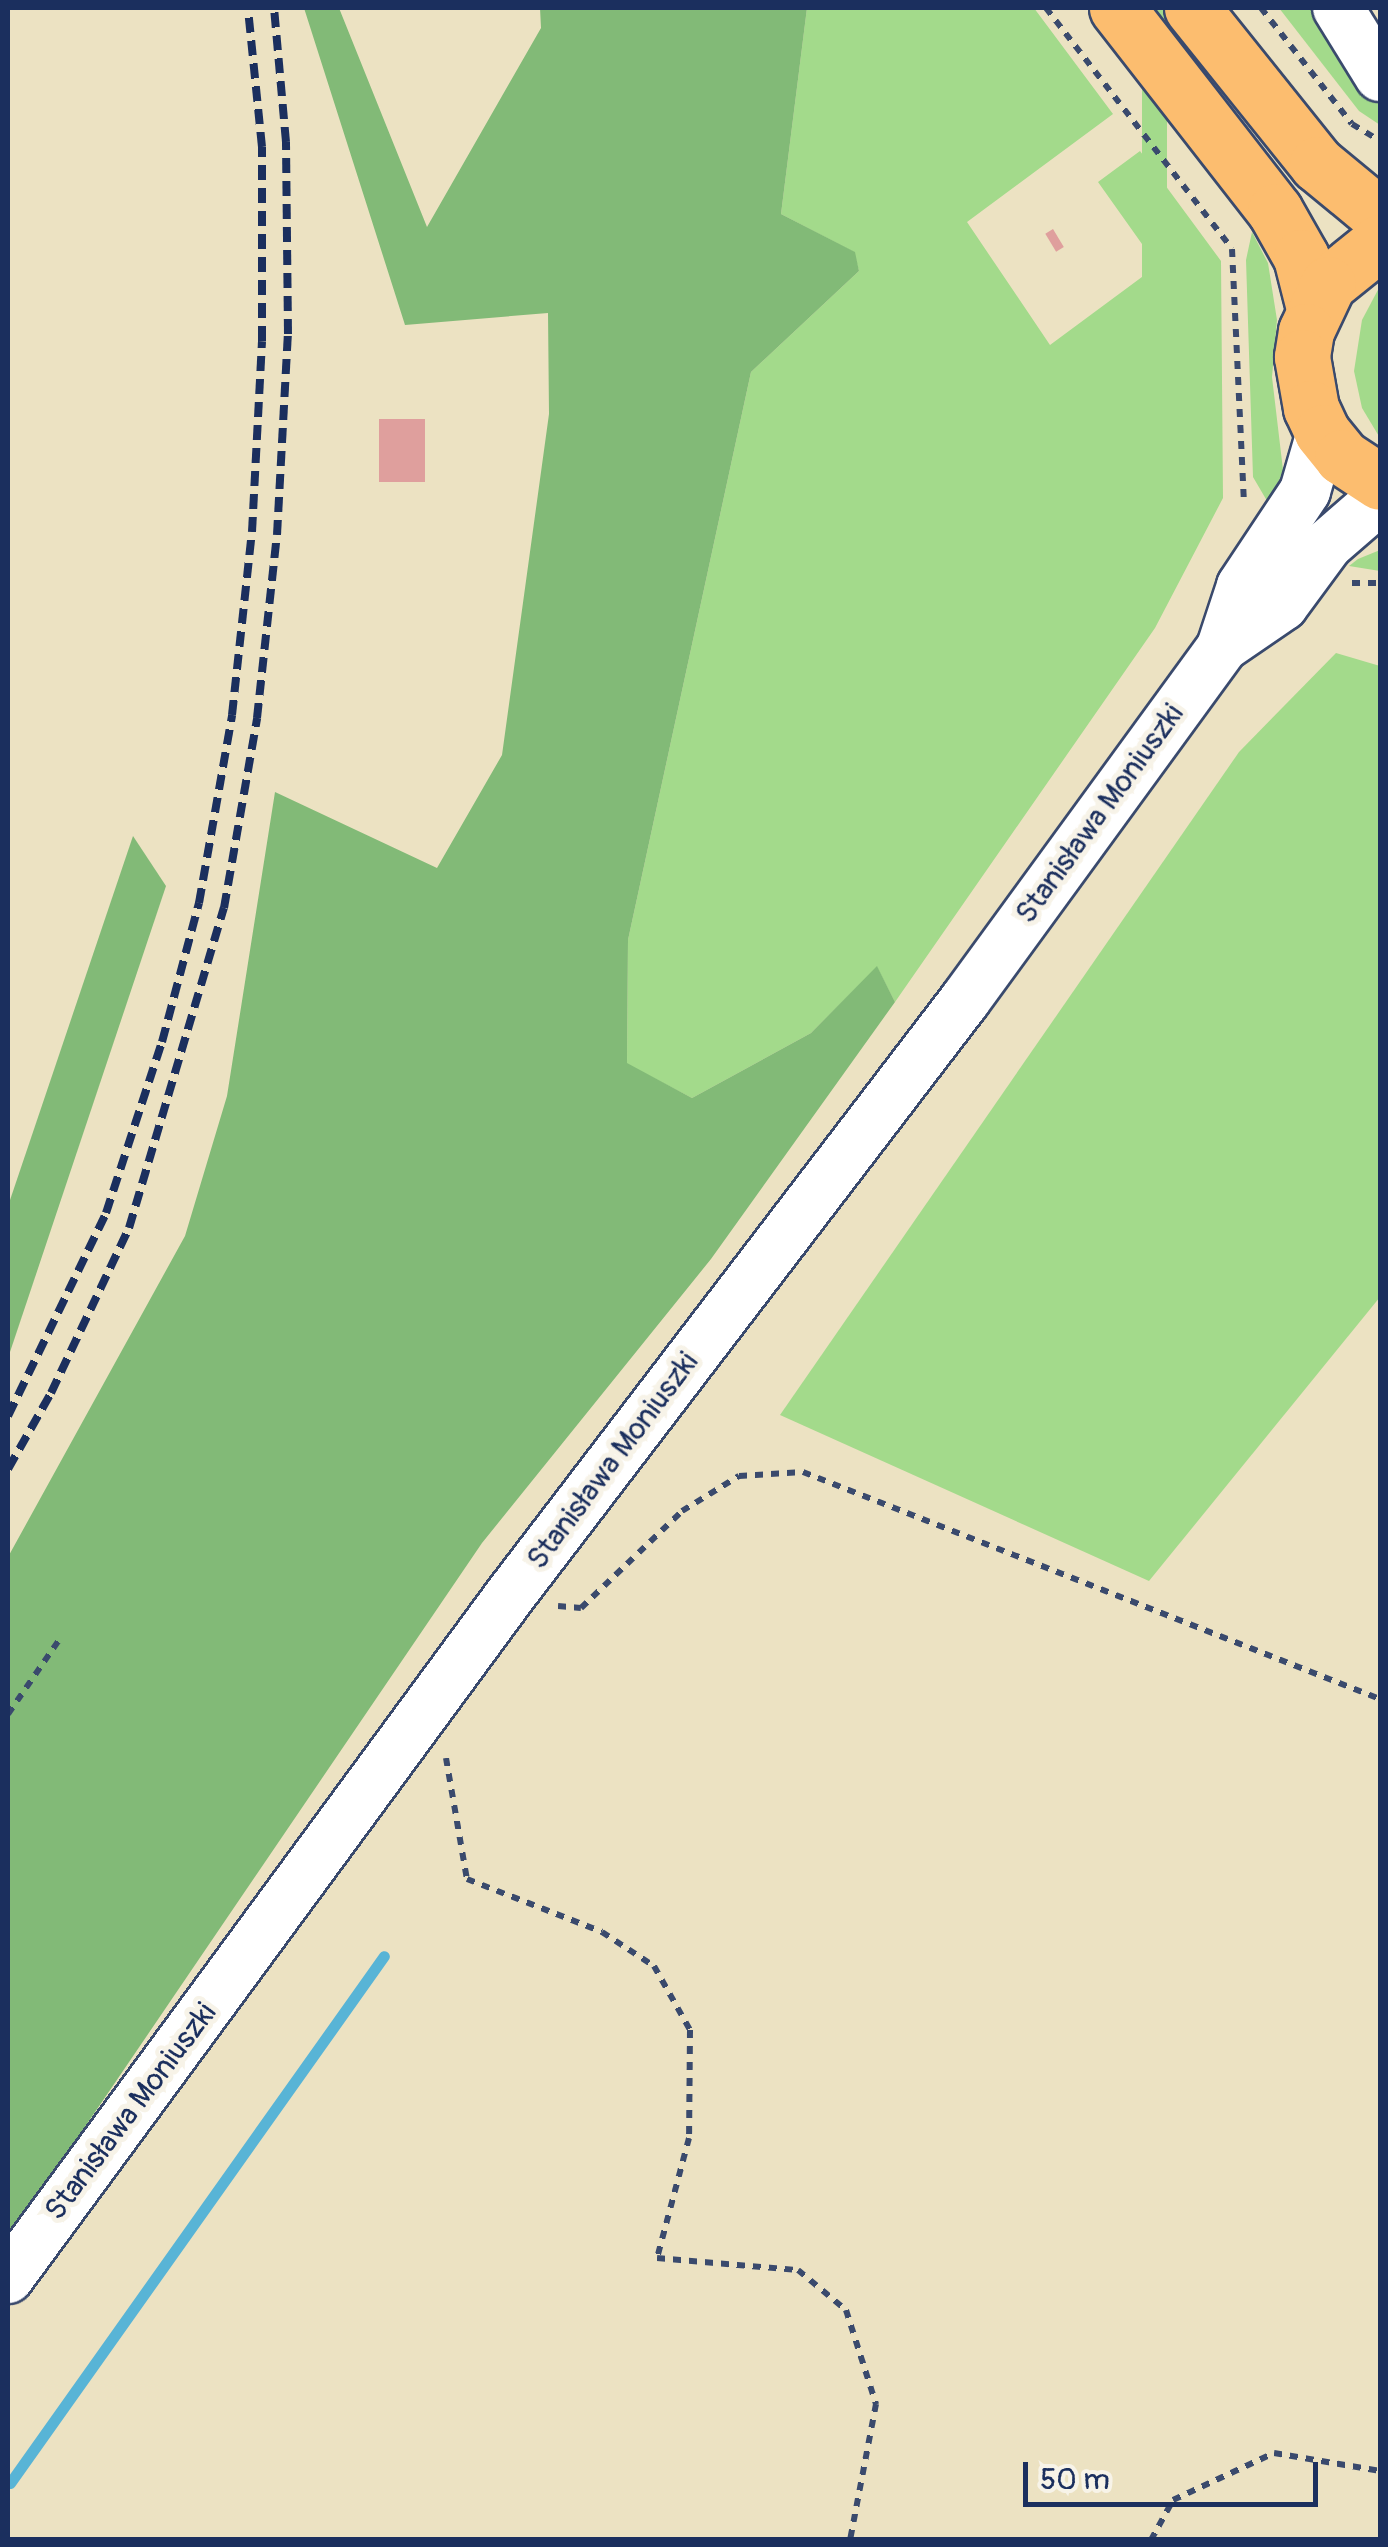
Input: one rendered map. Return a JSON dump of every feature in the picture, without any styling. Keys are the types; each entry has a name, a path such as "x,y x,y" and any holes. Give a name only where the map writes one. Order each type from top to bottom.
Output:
{"main road":[{"path":"1117,8 1275,211 1301,257 1314,308 1304,383 1322,432 1342,457 1380,482"},
{"path":"1192,8 1317,164 1380,216"},
{"path":"1314,308 1344,266 1380,242"}],"street":[{"path":"1338,8 1380,76"},
{"name":"Stanisława Moniuszki","path":"8,2278 436,1702 508,1598 965,1000 1222,646 1282,606 1305,491 1322,432"},
{"name":"Stanisława Moniuszki","path":"1295,548 1351,520 1380,499"}],"path":[{"path":"1046,8 1232,249 1244,504 1295,548 1348,583 1380,583"},
{"path":"1261,8 1352,124 1380,141"},
{"path":"508,1598 581,1608 682,1511 739,1476 803,1472 1380,1700"},
{"path":"8,1714 59,1640"},
{"path":"436,1702 468,1879 602,1932 654,1966 690,2030 688,2138 657,2258 798,2270 846,2310 876,2404 850,2540"},
{"path":"1152,2540 1174,2500 1274,2454 1380,2471"}],"green space":[{"path":"304,8 339,8 427,227 541,28 540,8 807,8 781,214 855,252 859,271 751,372 628,940 627,1063 692,1098 811,1033 877,966 895,1002 711,1259 482,1543 8,2240 8,1557 185,1236 227,1096 275,792 437,868 502,755 549,414 548,313 405,325"},
{"path":"807,8 1034,8 1113,114 967,222 1050,345 1146,274 1142,244 1098,182 1140,151 1221,261 1223,498 1155,628 895,1002 877,967 811,1033 692,1098 627,1064 628,940 751,372 859,271 854,252 781,214"},
{"path":"1142,8 1167,8 1167,290 1142,290"},
{"path":"1279,8 1322,8 1380,96 1380,125 1359,111"},
{"path":"1252,232 1268,263 1277,320 1272,377 1283,470 1270,506 1253,477 1246,260"},
{"path":"1380,286 1380,438 1362,408 1354,371 1362,320"},
{"path":"1380,550 1380,571 1349,566 1358,559"},
{"path":"1336,653 1380,666 1380,1297 1149,1581 780,1415 1239,752"},
{"path":"133,836 166,886 8,1358 8,1206"}],"building":[{"path":"1053,229 1064,247 1056,252 1045,234"},
{"path":"379,419 425,419 425,482 379,482"}],"waterway":[{"path":"10,2483 384,1956"}],"railway":[{"path":"8,1416 106,1213 162,1042 199,903 232,715 252,532 262,341 262,147 248,8"},
{"path":"8,1469 51,1393 129,1228 224,908 257,718 277,535 288,334 286,142 274,8"}]}
